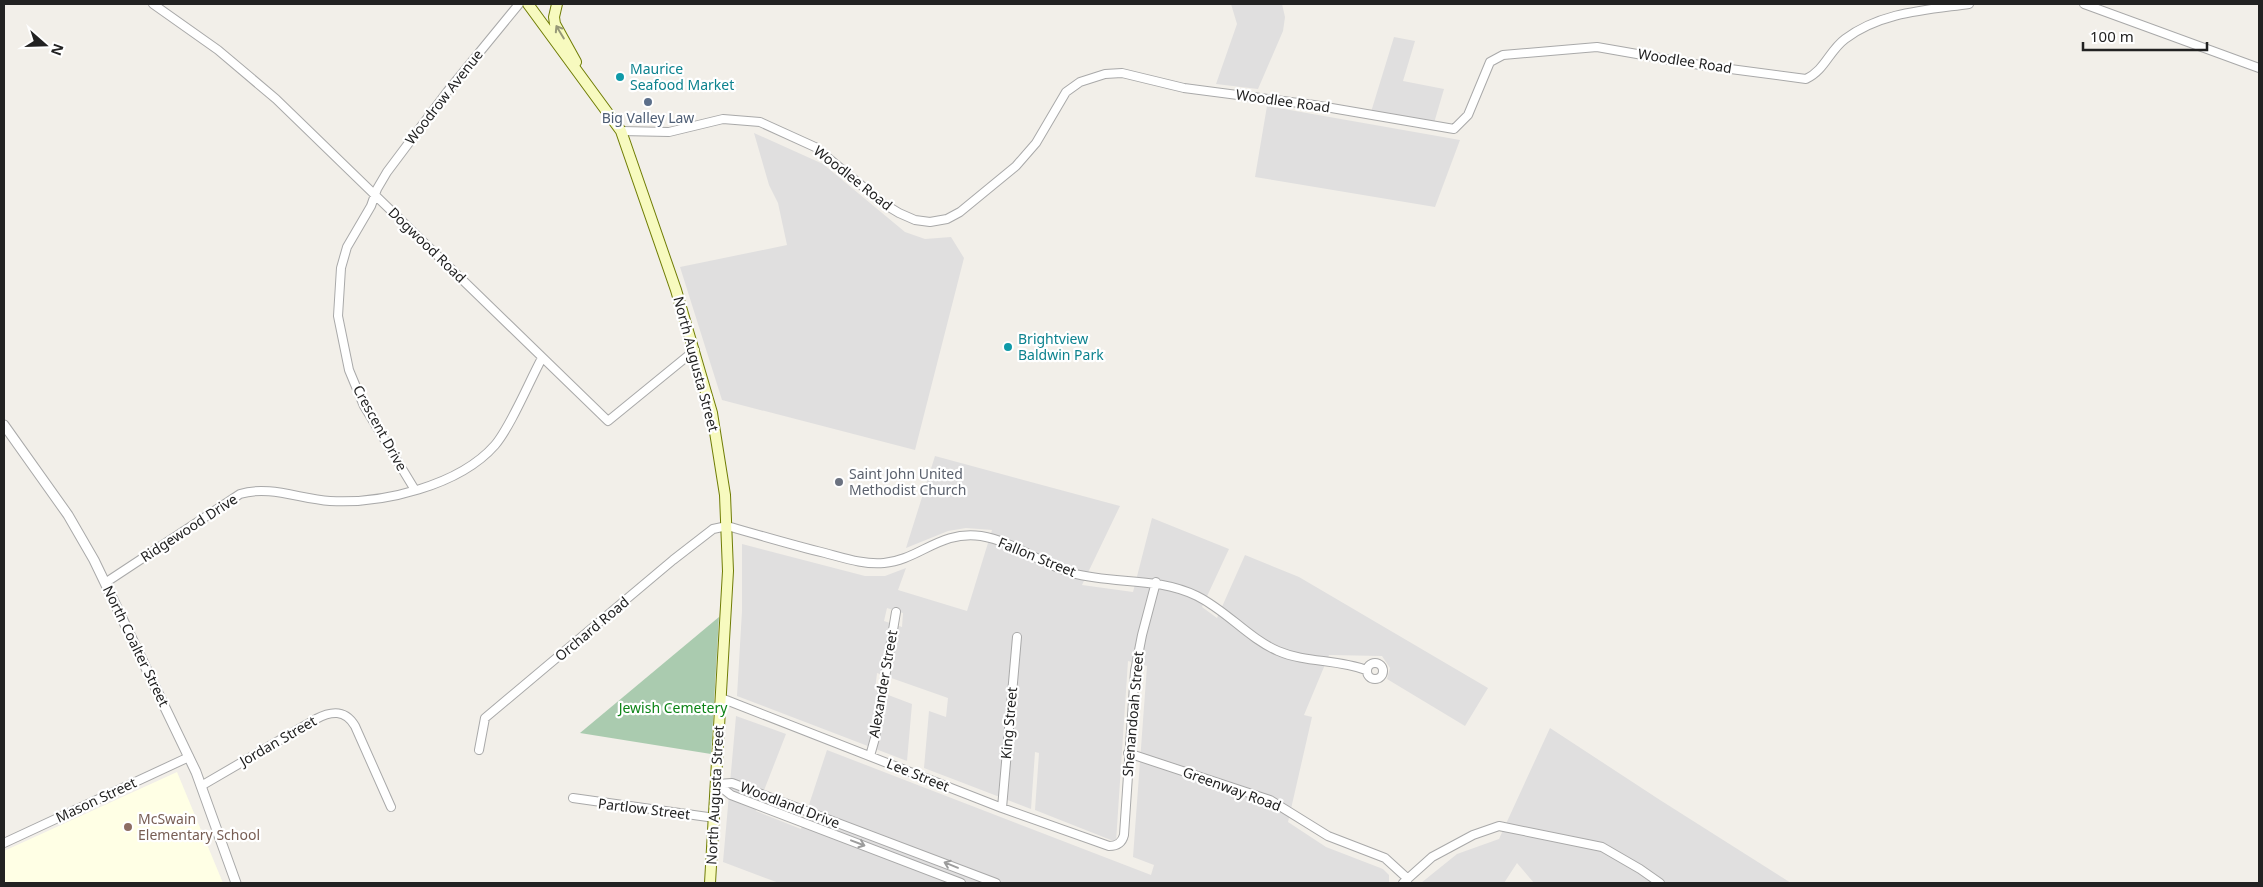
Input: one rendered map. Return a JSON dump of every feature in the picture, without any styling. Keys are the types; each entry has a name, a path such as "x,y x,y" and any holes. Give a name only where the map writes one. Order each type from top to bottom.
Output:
{"main road":[{"name":"North Augusta Street","path":"528,4 621,131 650,210 695,350 714,420 727,526 728,584 710,883"},
{"path":"557,4 554,17 555,24 590,89"}],"street":[{"name":"Dogwood Road","path":"154,4 242,69 376,194 608,421 695,350"},
{"name":"Woodrow Avenue","path":"376,194 387,172 407,145 519,4"},
{"name":"Woodlee Road","path":"621,131 669,132 722,119 760,122 815,146 884,204 899,214 915,220 935,222 947,219 960,212 1016,166 1036,143 1059,100 1071,88 1104,74 1122,73 1184,88 1314,105 1454,129 1468,115 1490,62 1503,55 1597,47 1806,79 1819,71 1843,40 1871,23 1902,14 1969,4"},
{"path":"2084,4 2259,68"},
{"name":"Crescent Drive","path":"376,194 347,247 341,268 338,298 340,332 349,370 362,402 415,490"},
{"name":"Ridgewood Drive","path":"105,583 230,498 244,493 265,491 339,501 368,500 415,490 462,471 494,446 501,437 542,358"},
{"name":"North Coalter Street","path":"4,425 68,515 105,583 189,757 236,883"},
{"name":"Fallon Street","path":"727,526 838,557 876,564 899,560 946,539 981,536 1073,573 1106,579 1156,582 1186,591 1225,612 1257,640 1278,651 1299,658 1337,662 1366,670"},
{"name":"Orchard Road","path":"479,750 485,718 673,560 713,529 727,526"},
{"name":"Shenandoah Street","path":"1118,845 1124,835 1128,753 1136,662 1156,582"},
{"name":"Alexander Street","path":"870,756 875,738 896,612"},
{"name":"King Street","path":"1002,808 1017,637"},
{"name":"Lee Street","path":"721,698 1002,808 1109,846 1118,845"},
{"name":"Jordan Street","path":"201,786 316,719 328,713 338,712 348,717 355,726 392,806"},
{"name":"Greenway Road","path":"1128,753 1270,800 1328,836 1386,858 1405,881"},
{"name":"Mason Street","path":"4,843 189,757"},
{"name":"Woodland Drive","path":"717,784 732,783 996,883"},
{"name":"Woodland Drive","path":"717,784 730,795 962,883"},
{"name":"Partlow Street","path":"573,798 715,818"},
{"path":"1405,881 1432,857 1488,828 1499,826 1602,847 1660,883"}],"shaded area":[{"path":"1231,4 1282,4 1285,17 1283,31 1258,89 1216,84 1237,24"},
{"path":"1394,37 1415,41 1403,81 1444,89 1434,123 1371,112"},
{"path":"1267,106 1460,140 1435,207 1255,177"},
{"path":"754,133 823,164 905,232 925,239 951,237 964,258 915,450 722,400 680,267 787,245 778,203 769,185"},
{"path":"935,456 1120,506 1082,585 1133,592 1152,518 1229,549 1202,607 1217,618 1245,555 1299,577 1488,688 1465,726 1387,679 1390,668 1382,656 1329,655 1304,715 1312,717 1288,822 1326,847 1383,869 1389,875 1389,883 779,883 723,862 736,716 786,734 756,811 801,829 827,750 1151,875 1154,865 1133,857 1147,666 1128,661 1116,842 1035,810 1039,753 1035,752 1031,809 924,768 929,711 946,717 948,698 877,673 875,690 912,704 907,761 737,696 742,611 742,544 865,576 885,576 906,568 898,590 967,611 992,530 966,528 948,531 906,548","holes":["887,608 903,613 902,627 884,621"]},
{"path":"1550,728 1791,883 1534,883 1517,863 1504,883 1421,883 1457,854 1499,839"},
{"name":"McSwain Elementary School","path":"177,772 223,883 4,883 4,851"}],"green space":[{"name":"Jewish Cemetery","path":"719,617 711,754 580,733"}],"place":[{"name":"Maurice Seafood Market","path":"620,77"},
{"name":"Big Valley Law","path":"648,102"},
{"name":"Brightview Baldwin Park","path":"1008,347"},
{"name":"Saint John United Methodist Church","path":"839,482"},
{"name":"McSwain Elementary School","path":"128,827"}]}
